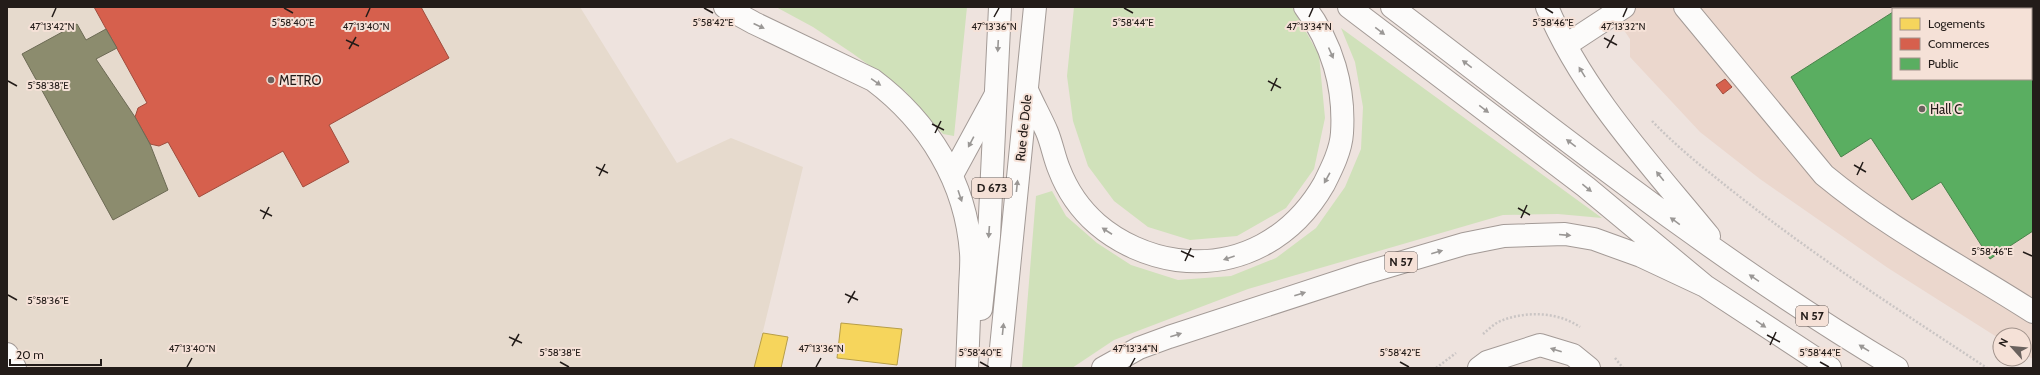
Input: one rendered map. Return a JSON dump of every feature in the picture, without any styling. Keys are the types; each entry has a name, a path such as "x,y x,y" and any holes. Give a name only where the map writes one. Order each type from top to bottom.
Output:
{"main road":[{"path":"725,7 754,23 873,80 890,92 915,117 941,153 952,175 966,214 971,254 967,368"},
{"name":"Rue de Dole","path":"972,368 986,267 1000,7"},
{"name":"Rue de Dole","path":"999,368 1035,7"},
{"path":"1027,90 1047,132 1063,176 1076,201 1097,224 1132,247 1164,258 1197,263 1224,260 1256,248 1289,229 1314,201 1333,166 1342,134 1342,96 1334,60 1319,25 1305,7"},
{"name":"N 57","path":"1349,7 1586,187 1705,286 1830,368"},
{"name":"N 57","path":"1392,7 1729,260 1791,303 1897,368"},
{"path":"1547,7 1566,45 1620,127 1729,260"},
{"path":"1566,45 1624,7"},
{"path":"1685,7 1824,175 1846,193 1936,254 1991,285 2033,312"},
{"name":"Rue de Dole","path":"952,175 995,96"},
{"name":"N 57","path":"1103,368 1139,348 1177,334 1369,272 1464,244 1504,236 1565,234 1594,239 1641,256 1705,286"},
{"path":"1479,368 1487,362 1540,345 1574,356 1589,368"}],"path":[{"path":"1648,118 1681,150 1788,234 1851,279 1987,368"}],"shaded area":[{"path":"7,7 580,7 677,163 731,138 803,167 754,368 7,368"},
{"path":"1608,7 2033,7 2033,359 2032,327 1992,327 1992,334 1888,268 1760,179 1700,132 1630,57 1630,39"}],"green space":[{"path":"776,7 967,7 954,136 943,134 905,91 813,27"},
{"path":"1074,7 1292,7 1319,55 1325,118 1314,169 1286,208 1237,236 1190,240 1148,227 1114,201 1088,166 1073,121 1067,76"},
{"path":"1341,28 1602,218 1558,214 1503,215 1248,289 1114,340 1072,368 1022,368 1036,196 1052,191 1066,216 1097,243 1131,265 1178,280 1231,276 1276,258 1316,228 1345,187 1361,149 1363,107 1355,62"}],"building: Logements":[{"path":"841,323 902,329 897,365 837,358"},
{"path":"763,333 788,337 781,368 754,368"}],"building: Commerces":[{"name":"METRO","path":"94,7 421,7 449,58 329,125 349,162 303,187 283,151 199,197 168,142 159,146 150,144 135,117 138,108 147,103"},
{"path":"1725,79 1732,87 1723,94 1716,85"}],"building: Public":[{"name":"Hall C","path":"2033,7 2033,231 1990,259 1941,182 1912,200 1871,138 1841,157 1791,77 1892,13 1892,80 2032,80 2032,8 1899,8"}],"building: Industrie":[{"path":"77,24 86,40 106,29 117,48 96,59 135,117 150,144 168,190 113,220 22,54"}],"place":[{"name":"METRO","path":"271,80"},
{"name":"Hall C","path":"1922,109"}]}
